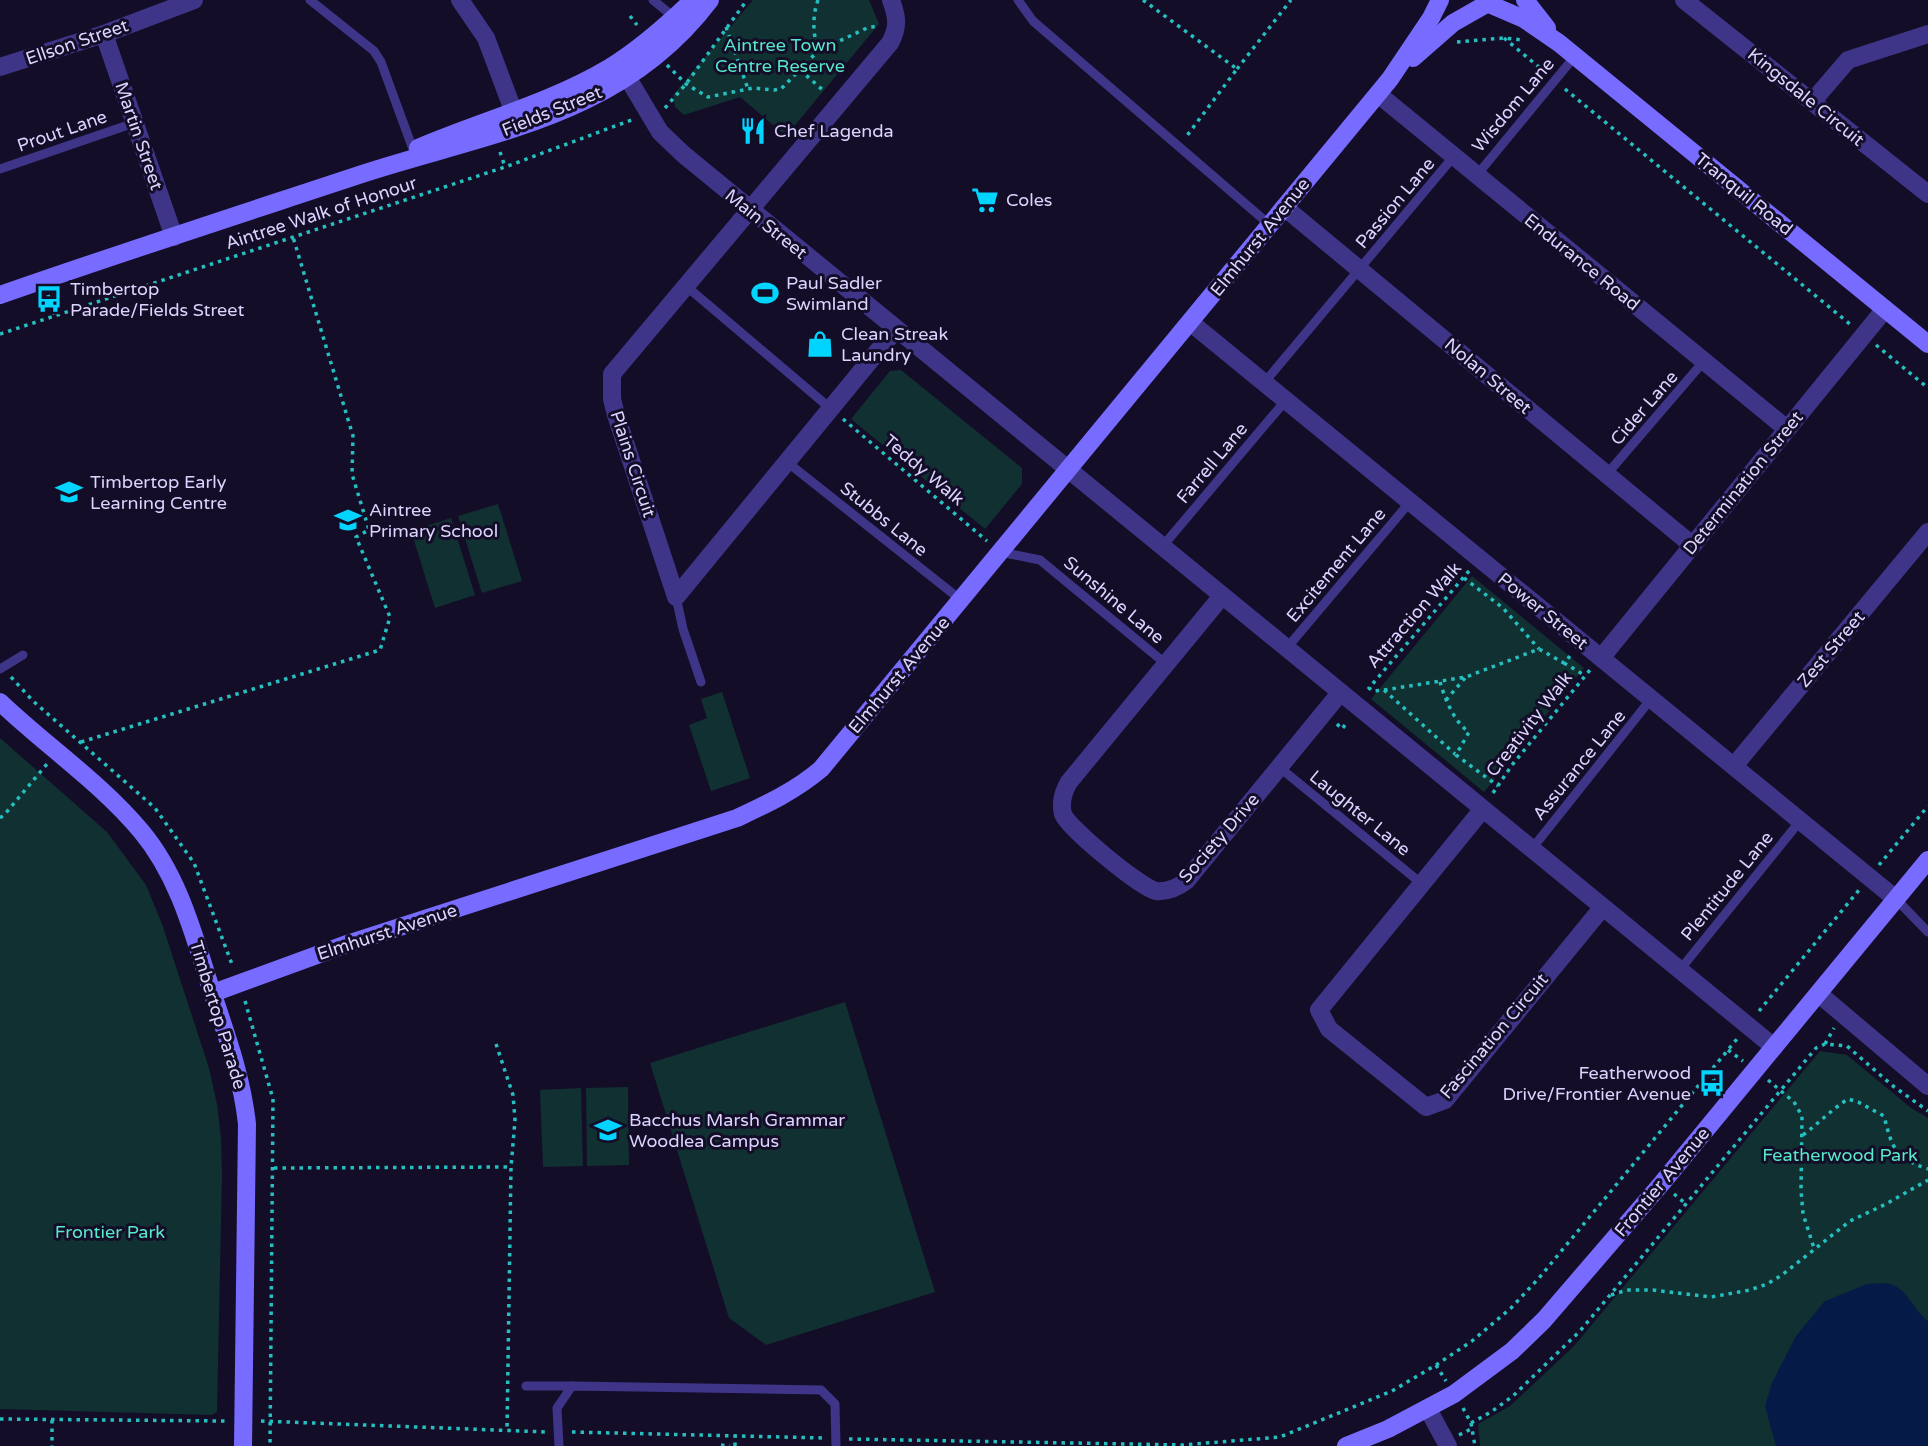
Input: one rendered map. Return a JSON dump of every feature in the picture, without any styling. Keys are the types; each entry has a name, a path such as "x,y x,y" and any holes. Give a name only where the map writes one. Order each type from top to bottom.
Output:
{"street":[{"name":"Ellson Street","path":"0,67 104,34 194,0"},
{"path":"460,0 485,38 516,118"},
{"name":"Fields Street","path":"516,118 618,62 675,18 693,0"},
{"name":"Fields Street","path":"0,295 366,173 516,118 584,101 627,79 659,55 710,0"},
{"name":"Plains Circuit","path":"676,597 616,415 612,399 612,374 890,43 897,31 891,0"},
{"name":"Elmhurst Avenue","path":"213,993 346,944 737,818 806,782 821,769 1378,94 1431,18 1440,0"},
{"path":"1459,0 1473,6 1490,3 1524,19 1559,43"},
{"path":"1525,0 1559,43"},
{"name":"Kingsdale Circuit","path":"1684,0 1928,194"},
{"name":"Elmhurst Avenue","path":"1390,79 1453,23 1490,3"},
{"name":"Martin Street","path":"104,34 174,237"},
{"path":"1812,102 1848,60 1928,34"},
{"name":"Tranquil Road","path":"1559,43 1928,344"},
{"name":"Main Street","path":"618,62 660,132 683,154 1774,1047"},
{"name":"Endurance Road","path":"1378,94 1787,429"},
{"name":"Nolan Street","path":"1284,207 1692,545"},
{"name":"Determination Street","path":"1601,658 1885,309"},
{"name":"Power Street","path":"1190,322 1896,899"},
{"path":"676,597 896,329"},
{"name":"Zest Street","path":"1734,766 1928,532"},
{"name":"Society Drive","path":"1222,596 1066,788 1062,808 1068,823 1074,829 1141,884 1156,891 1172,889 1186,881 1340,693"},
{"name":"Timbertop Parade","path":"0,702 118,807 154,848 186,912 213,993 240,1082 247,1124 243,1446"},
{"name":"Fascination Circuit","path":"1482,810 1319,1010 1329,1029 1426,1107 1445,1100 1602,908"},
{"name":"Frontier Avenue","path":"1346,1446 1372,1437 1428,1409 1478,1378 1512,1351 1544,1320 1928,860"},
{"path":"1819,993 1928,1086"},
{"path":"1428,1409 1448,1446"}],"lane":[{"path":"310,0 374,51 381,62 415,154"},
{"path":"653,0 675,18"},
{"path":"1018,0 1033,21 1269,225"},
{"name":"Wisdom Lane","path":"1476,175 1575,56"},
{"name":"Prout Lane","path":"0,169 134,122"},
{"name":"Passion Lane","path":"1264,383 1454,156"},
{"path":"686,286 831,409"},
{"name":"Cider Lane","path":"1607,474 1704,362"},
{"name":"Farrell Lane","path":"1162,547 1286,400"},
{"name":"Stubbs Lane","path":"787,462 961,600"},
{"name":"Excitement Lane","path":"1286,649 1410,502"},
{"name":"Sunshine Lane","path":"1000,552 1040,560 1166,664"},
{"name":"Plains Circuit","path":"676,597 682,629 701,682"},
{"path":"0,669 23,655"},
{"name":"Assurance Lane","path":"1531,850 1651,699"},
{"name":"Laughter Lane","path":"1279,767 1422,884"},
{"name":"Plentitude Lane","path":"1679,971 1800,821"},
{"path":"1896,899 1928,932"},
{"path":"526,1386 821,1390 835,1404 836,1442"},
{"path":"559,1446 557,1408 572,1386"}],"path":[{"name":"Aintree Walk of Honour","path":"0,334 505,167 666,108 747,0"},
{"path":"818,0 814,12 814,35 818,51"},
{"path":"1143,0 1237,69"},
{"path":"1179,147 1291,0"},
{"path":"686,83 708,97 748,89 781,89 818,51 867,28 876,25 880,27"},
{"path":"726,27 748,89"},
{"path":"1453,43 1504,38 1559,43"},
{"path":"1504,38 1928,388"},
{"path":"81,743 380,650 390,617 356,537 369,530 352,474 353,436 293,237"},
{"name":"Teddy Walk","path":"831,409 1000,552"},
{"name":"Attraction Walk","path":"1384,690 1373,691 1369,688 1479,559"},
{"path":"1464,578 1503,608 1539,649 1586,676"},
{"path":"1384,690 1466,677 1539,649"},
{"path":"1564,663 1570,656"},
{"name":"Creativity Walk","path":"1482,810 1512,765 1601,658"},
{"path":"1446,701 1466,677"},
{"path":"1440,682 1446,701 1469,732 1456,755"},
{"path":"1384,690 1456,755 1498,786"},
{"path":"1332,720 1342,729 1352,717"},
{"path":"0,818 57,752"},
{"path":"1475,785 1484,776"},
{"path":"0,1419 244,1421 735,1436 836,1442 1184,1445 1280,1437 1392,1391 1472,1341 1511,1308 1539,1278 1928,806"},
{"path":"496,1044 513,1095 515,1120 511,1167 507,1430"},
{"path":"1471,1423 1513,1396 1563,1349 1816,1048 1825,1044 1847,1046 1893,1086 1928,1111"},
{"path":"1707,1074 1714,1080 1712,1083"},
{"path":"1781,1090 1802,1116 1803,1214 1814,1248"},
{"path":"1803,1135 1848,1099 1884,1116 1892,1145 1909,1163 1928,1169"},
{"path":"274,1168 511,1167"},
{"path":"1609,1296 1627,1290 1653,1290 1711,1297 1767,1284 1850,1220 1886,1204 1928,1180"},
{"path":"52,1420 52,1446"},
{"path":"721,1445 732,1446 735,1436"}],"green space":[{"name":"Aintree Town Centre Reserve","path":"753,0 869,0 879,24 786,136 740,97 684,115 675,107 673,95"},
{"path":"901,370 1022,468 1022,484 985,529 851,419 890,371"},
{"path":"498,504 522,581 482,593 458,516"},
{"path":"451,518 475,595 435,608 411,531"},
{"path":"1472,576 1584,668 1484,792 1371,699"},
{"path":"722,692 750,778 711,791 689,725 707,718 701,699"},
{"name":"Frontier Park","path":"0,738 107,832 146,885 162,924 209,1068 217,1104 222,1174 217,1412 211,1415 0,1409"},
{"path":"845,1002 935,1292 766,1345 729,1318 650,1063"},
{"name":"Featherwood Park","path":"1820,1051 1847,1055 1911,1108 1928,1118 1928,1446 1480,1446 1478,1424 1510,1406 1574,1346"},
{"path":"628,1087 629,1165 587,1166 586,1088"},
{"path":"581,1088 583,1166 543,1167 540,1090"}],"water":[{"path":"1885,1283 1902,1290 1928,1321 1928,1446 1776,1446 1765,1406 1772,1383 1796,1336 1825,1301 1867,1284"}],"place":[{"name":"Chef Lagenda","path":"753,131"},
{"name":"Coles","path":"985,200"},
{"name":"Paul Sadler Swimland","path":"765,293"},
{"name":"Timbertop Parade/Fields Street","path":"49,299"},
{"name":"Clean Streak Laundry","path":"820,344"},
{"name":"Timbertop Early Learning Centre","path":"69,492"},
{"name":"Aintree Primary School","path":"348,520"},
{"name":"Featherwood Drive/Frontier Avenue","path":"1712,1083"},
{"name":"Bacchus Marsh Grammar Woodlea Campus","path":"608,1130"}]}
